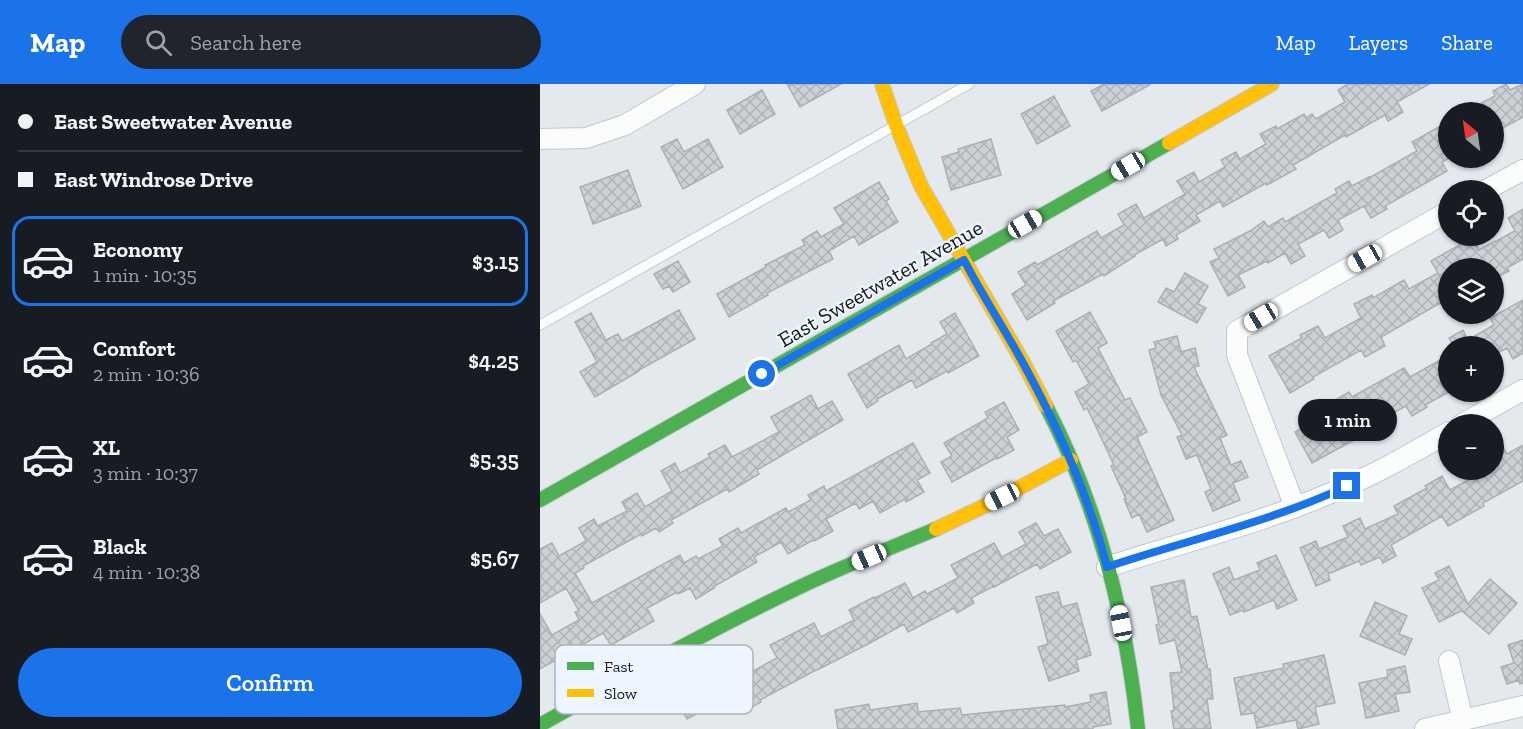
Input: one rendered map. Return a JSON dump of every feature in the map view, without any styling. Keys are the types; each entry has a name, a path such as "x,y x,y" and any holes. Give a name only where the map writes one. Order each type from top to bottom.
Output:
{"street":[{"path":"540,140 586,138 625,125 695,84"},
{"path":"882,84 896,126 921,186 1023,362 1071,460 1100,537 1117,603 1133,684 1138,729"},
{"name":"East Sweetwater Avenue","path":"540,500 1272,84"},
{"path":"1504,180 1523,170"},
{"path":"1295,507 1237,355 1237,331 1438,218"},
{"path":"1480,414 1523,390"},
{"path":"1107,567 1326,496 1388,466 1438,438"},
{"path":"684,645 788,593 961,517 1071,460"},
{"path":"1449,661 1463,721"},
{"path":"1425,729 1523,705"},
{"path":"540,725 559,714"}],"lane":[{"path":"540,325 969,84"}],"building":[{"path":"787,84 841,84 800,107"},
{"path":"1104,84 1151,84 1102,111 1091,91"},
{"path":"1348,84 1429,84 1397,102 1403,112 1388,121 1385,115 1346,137 1345,135 1293,165 1296,169 1223,207 1220,201 1196,215 1200,221 1176,235 1178,239 1166,246 1163,239 1134,255 1104,276 1103,274 1053,301 1055,303 1027,320 1012,294 1026,285 1018,272 1035,262 1037,265 1097,231 1101,238 1124,225 1118,214 1136,204 1144,218 1185,194 1177,181 1194,172 1199,182 1225,167 1221,160 1236,152 1240,159 1266,144 1260,134 1276,126 1277,129 1304,114 1306,118 1312,114 1316,119 1345,102 1338,90"},
{"path":"1506,84 1510,90 1523,84 1523,117 1504,127 1504,102 1484,102 1495,96 1493,91"},
{"path":"762,90 775,114 740,134 727,110"},
{"path":"1054,96 1070,126 1037,144 1021,114"},
{"path":"1438,127 1438,168 1445,168 1447,171 1385,206 1387,209 1371,218 1364,206 1338,220 1343,230 1329,238 1324,230 1298,244 1305,256 1291,264 1285,253 1268,263 1267,261 1238,275 1245,287 1228,296 1210,262 1219,258 1214,249 1250,231 1264,221 1268,227 1283,218 1285,222 1337,193 1335,189 1349,181 1352,186 1369,178 1417,151 1412,142"},
{"path":"677,139 684,152 708,139 723,167 683,189 661,147"},
{"path":"991,139 1001,175 951,190 942,157 959,152 958,149"},
{"path":"628,170 641,206 593,224 580,187"},
{"path":"879,182 889,199 886,201 898,222 859,245 854,236 829,251 833,259 767,293 768,295 729,317 717,294 766,267 765,265 805,245 802,240 817,231 821,237 844,224 834,208"},
{"path":"1523,209 1523,259 1507,268 1509,271 1504,274 1504,258 1438,258 1438,273 1431,261 1458,246 1477,246 1479,250 1487,246 1504,246 1504,237 1515,231 1508,218"},
{"path":"678,261 690,282 673,292 669,286 663,289 654,274"},
{"path":"1185,273 1208,286 1198,304 1206,308 1197,323 1158,302 1166,288 1174,292"},
{"path":"1438,273 1438,304 1381,337 1385,346 1365,357 1361,350 1290,393 1269,356 1302,338 1300,335 1318,326 1325,338 1361,318 1354,304 1372,295 1373,298 1404,280 1409,289"},
{"path":"1523,300 1523,353 1513,359 1507,348 1504,350 1504,336 1475,336 1493,324 1504,324 1504,310"},
{"path":"679,310 695,339 595,397 580,372 597,362 575,322 591,313 606,340 618,334 622,341"},
{"path":"1090,312 1107,343 1098,348 1125,400 1130,398 1147,432 1137,437 1174,520 1147,532 1139,514 1132,518 1111,466 1114,465 1087,408 1084,410 1075,392 1089,384 1076,360 1073,362 1056,331"},
{"path":"955,313 979,356 916,388 912,380 877,399 878,401 867,408 848,374 899,345 906,359 947,334 940,322"},
{"path":"1463,330 1466,336 1452,336"},
{"path":"1177,336 1181,352 1195,348 1199,366 1194,367 1227,435 1220,438 1231,465 1241,461 1248,477 1233,483 1240,500 1213,511 1205,492 1211,489 1197,455 1186,459 1177,437 1182,435 1161,395 1149,350 1156,348 1154,342"},
{"path":"1438,361 1438,398 1412,416 1406,406 1380,420 1385,429 1368,438 1365,434 1312,463 1295,432 1313,422 1309,415 1349,392 1352,397 1404,368 1410,377"},
{"path":"811,395 818,409 832,401 843,420 757,470 759,474 729,492 727,489 671,520 673,523 659,532 656,528 642,536 641,534 583,566 584,568 575,573 592,603 680,555 684,563 696,556 698,559 723,546 719,539 738,528 741,533 786,508 788,512 811,500 808,495 824,486 826,491 913,443 930,473 917,480 924,492 906,502 905,499 880,513 873,501 859,509 856,503 826,519 833,531 814,541 788,554 781,542 754,557 757,562 696,599 690,588 678,594 677,592 647,608 654,621 611,645 603,633 582,645 555,645 555,660 540,669 540,614 552,635 579,620 575,612 579,611 566,588 540,603 540,549 552,543 559,556 586,541 579,528 594,519 598,526 627,511 622,502 637,493 645,507 672,491 661,471 675,463 680,473 710,457 708,454 725,445 732,457 779,432 771,417"},
{"path":"1004,402 1019,430 1007,437 1014,450 952,482 941,462 952,456 944,443 988,418 985,412"},
{"path":"1523,445 1523,481 1448,526 1442,516 1391,545 1396,556 1383,563 1380,557 1361,565 1359,561 1328,574 1330,580 1316,586 1300,548 1316,541 1319,549 1348,537 1343,526 1360,518 1365,529 1398,514 1394,506 1427,488 1425,486 1438,478 1444,480 1450,490 1469,480 1504,480 1504,449 1507,454"},
{"path":"1036,523 1044,536 1058,529 1071,552 1040,569 1037,564 971,598 974,603 957,613 954,608 908,632 904,624 760,700 761,702 753,706 753,671 777,658 770,645 814,623 821,637 854,620 849,610 905,583 913,598 925,591 927,594 958,578 951,565 994,543 1002,557 1026,544 1019,532"},
{"path":"1276,555 1297,600 1277,609 1274,600 1230,615 1213,574 1229,567 1234,580 1260,570 1257,563"},
{"path":"1449,566 1468,604 1490,579 1517,603 1489,634 1463,610 1439,622 1422,588 1439,580 1435,573"},
{"path":"1184,580 1191,617 1197,616 1208,670 1210,669 1213,699 1207,699 1211,729 1174,729 1170,673 1182,672 1175,640 1160,644 1156,625 1159,625 1151,587"},
{"path":"1058,592 1062,607 1077,603 1091,655 1076,660 1079,671 1049,681 1038,647 1048,644 1036,597"},
{"path":"1375,602 1407,616 1399,634 1412,639 1405,655 1360,636"},
{"path":"1523,640 1523,683 1520,684 1519,680 1507,684 1501,667 1514,663 1508,645"},
{"path":"1324,655 1335,703 1315,707 1319,724 1298,729 1296,720 1257,728 1254,713 1241,715 1234,678 1284,668 1283,664"},
{"path":"1405,666 1410,692 1395,694 1399,711 1366,718 1359,683 1388,677 1387,670"},
{"path":"1106,692 1111,724 1093,727 1093,729 838,729 835,710 869,704 870,710 917,703 918,712 960,708 962,715 1065,705 1065,707 1091,702 1090,695"},
{"path":"684,714 696,714 687,719"}],"traffic: fast":[{"path":"540,500 1169,143"},
{"path":"1046,406 1081,483 1107,563 1126,645 1138,729"},
{"path":"685,645 806,584 936,529"},
{"path":"540,725 560,714"}],"traffic: slow":[{"path":"882,84 921,186 1046,406"},
{"path":"1169,143 1272,84"},
{"path":"936,529 995,501 1071,460"}],"route":[{"path":"762,374 964,260 1023,362 1071,460 1100,537 1107,567 1269,516 1347,486"}]}
